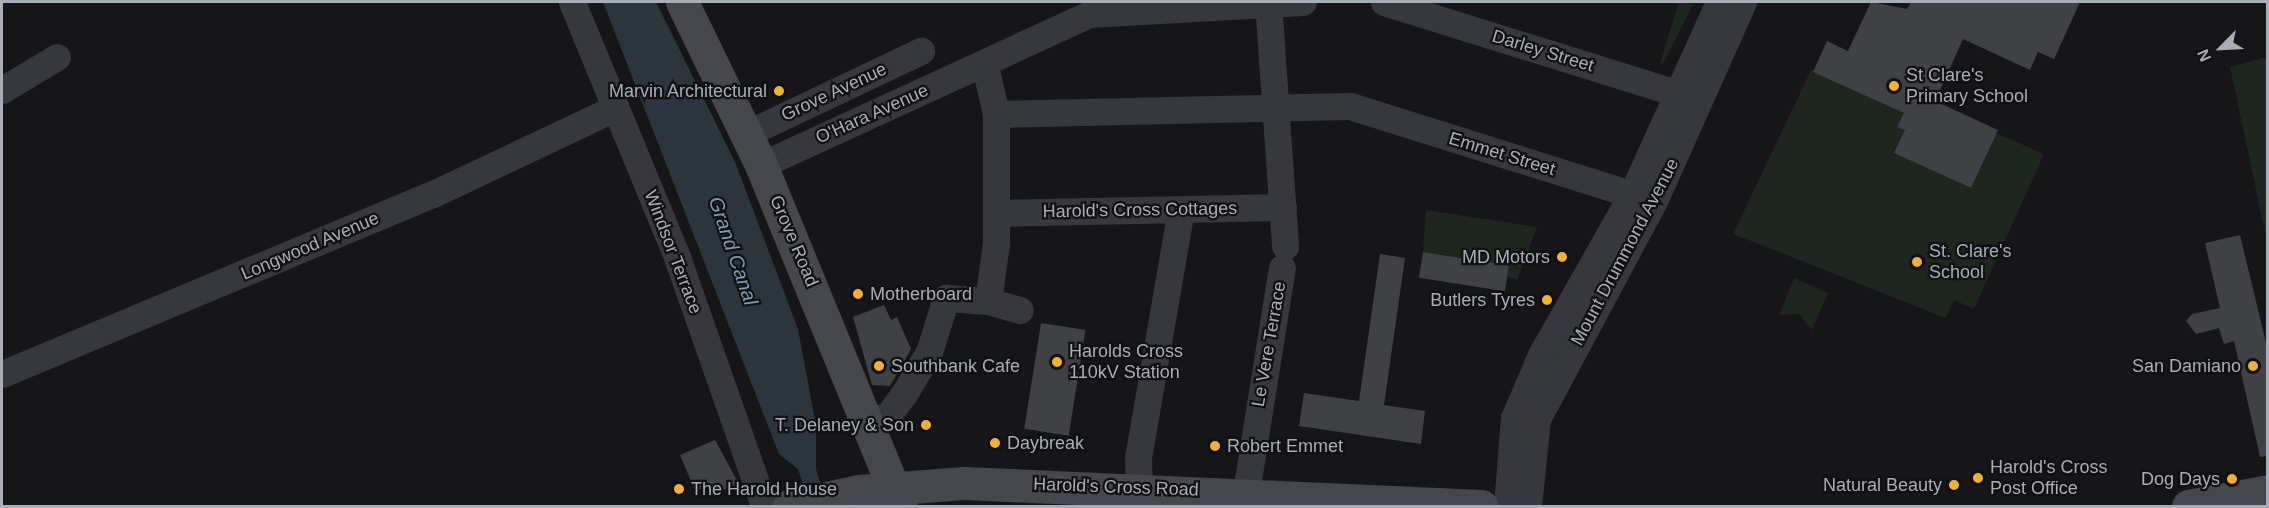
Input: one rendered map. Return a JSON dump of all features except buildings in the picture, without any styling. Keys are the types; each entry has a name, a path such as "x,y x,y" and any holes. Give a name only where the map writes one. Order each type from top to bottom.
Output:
{"main road":[{"name":"Grove Road","path":"682,2 761,165 897,497"},
{"name":"Harold's Cross Road","path":"782,506 836,495 897,497 964,483 1139,487 1246,492 1310,501 1481,507"},
{"path":"2188,507 2268,491"}],"street":[{"name":"Windsor Terrace","path":"572,2 782,506"},
{"path":"1268,2 1283,207"},
{"path":"988,301 997,213 996,114 986,66 1054,27 1090,14 1268,2 1303,2"},
{"name":"Darley Street","path":"1384,2 1441,10 1691,97"},
{"name":"Mount Drummond Avenue","path":"1691,97 1719,2"},
{"name":"Mount Drummond Avenue","path":"1528,507 1537,419 1691,97 1743,2"},
{"name":"Grove Avenue","path":"746,134 921,51"},
{"path":"2,90 57,57"},
{"name":"O'Hara Avenue","path":"761,165 986,66"},
{"path":"996,114 1275,106"},
{"name":"Emmet Street","path":"1275,106 1350,106 1643,198"},
{"name":"Longwood Avenue","path":"2,374 433,194 615,108"},
{"name":"Mount Drummond Avenue","path":"1507,507 1514,418 1542,355 1643,198"},
{"name":"Harold's Cross Cottages","path":"997,213 1283,207"},
{"name":"Le Vere Terrace","path":"1246,492 1284,257 1283,207"},
{"path":"1139,487 1138,458 1181,210"},
{"path":"866,419 887,417 904,393 929,352 946,298 988,301 1020,310"}],"shaded area":[{"path":"1679,2 1693,5 1663,64 1660,63"},
{"path":"2268,57 2267,242 2230,67"},
{"path":"1811,70 1904,113 1897,127 1905,130 1895,153 1970,188 1996,133 2044,154 1974,309 1954,300 1946,318 1733,234"},
{"path":"1426,210 1537,227 1517,280 1507,277 1509,265 1423,252"},
{"path":"1794,278 1828,293 1812,330 1799,314 1779,315"}],"water":[{"name":"Grand Canal","path":"603,2 656,2 735,162 798,329 816,426 816,469 827,506 810,506 798,469 779,454"}],"place":[{"name":"St Clare's Primary School","path":"1894,86"},
{"name":"Marvin Architectural","path":"779,91"},
{"name":"MD Motors","path":"1562,257"},
{"name":"St. Clare's School","path":"1917,262"},
{"name":"Motherboard","path":"858,294"},
{"name":"Butlers Tyres","path":"1547,300"},
{"name":"Harolds Cross 110kV Station","path":"1057,362"},
{"name":"Southbank Cafe","path":"879,366"},
{"name":"San Damiano","path":"2253,366"},
{"name":"T. Delaney & Son","path":"926,425"},
{"name":"Daybreak","path":"995,443"},
{"name":"Robert Emmet","path":"1215,446"},
{"name":"Harold's Cross Post Office","path":"1978,478"},
{"name":"Dog Days","path":"2232,479"},
{"name":"Natural Beauty","path":"1954,485"},
{"name":"The Harold House","path":"679,489"}]}
